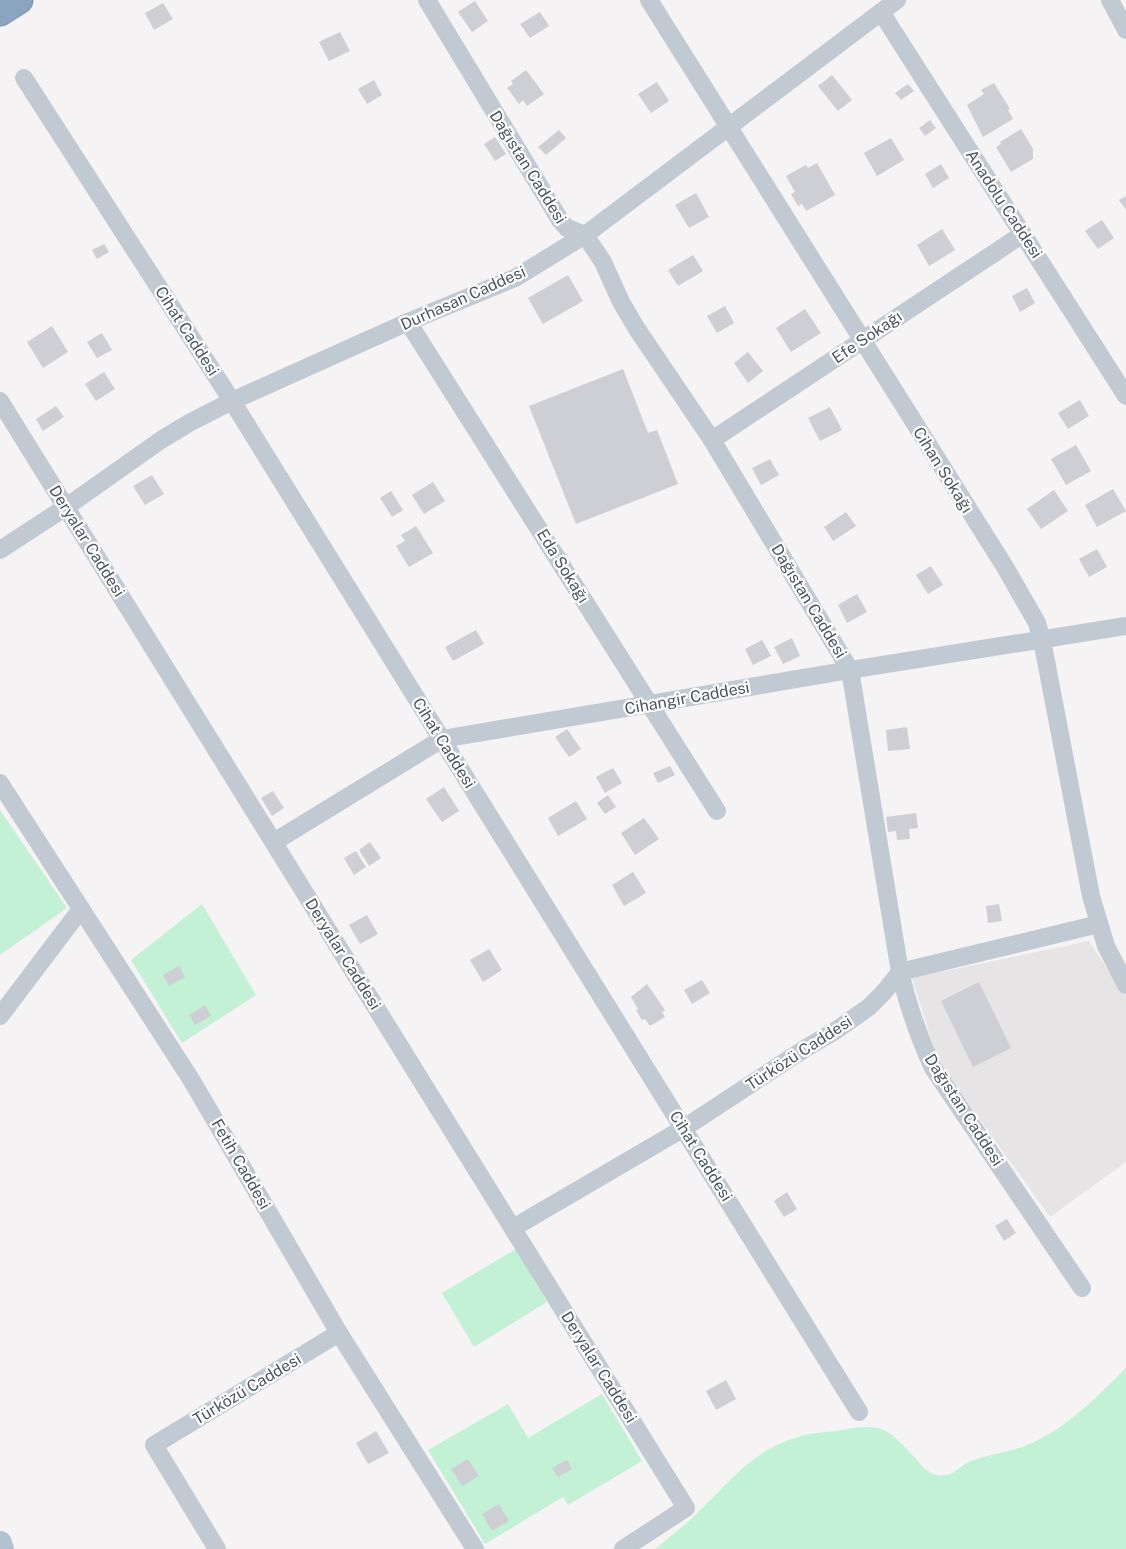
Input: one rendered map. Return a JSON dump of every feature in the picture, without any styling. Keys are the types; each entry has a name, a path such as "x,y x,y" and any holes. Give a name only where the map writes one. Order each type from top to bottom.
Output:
{"highway":[{"path":"0,12 19,0"}],"main road":[{"path":"0,1543 2,1549"}],"street":[{"name":"Dağıstan Caddesi","path":"427,0 560,220 567,228 585,235 603,262 621,302 637,329 712,440 850,670 900,972 910,1013 933,1068 1082,1288"},
{"name":"Cihan Sokağı","path":"649,0 1005,567 1036,623 1042,640 1074,812 1099,924 1106,946 1123,975"},
{"name":"Durhasan Caddesi","path":"0,550 66,507 160,440 232,401 408,322 515,278 585,235 897,0"},
{"path":"1110,0 1126,30"},
{"name":"Anadolu Caddesi","path":"881,12 1126,396"},
{"name":"Cihat Caddesi","path":"24,78 232,401 859,1412"},
{"name":"Efe Sokağı","path":"712,440 1023,234"},
{"name":"Eda Sokağı","path":"408,322 717,811"},
{"name":"Deryalar Caddesi","path":"0,400 686,1508 623,1549"},
{"name":"Cihangir Caddesi","path":"274,842 442,739 1126,626"},
{"name":"Fetih Caddesi","path":"0,783 192,1081 339,1333 474,1549"},
{"path":"0,1016 81,909"},
{"path":"900,972 1099,924"},
{"name":"Türközü Caddesi","path":"513,1228 684,1128 852,1020 884,992 900,972"},
{"name":"Türközü Caddesi","path":"217,1549 154,1445 339,1333"}],"shaded area":[{"path":"1089,941 1126,997 1126,1162 1050,1217 939,1063 912,978"}],"green space":[{"path":"0,810 67,908 0,955"},
{"path":"202,904 256,995 182,1043 131,960"},
{"path":"516,1249 547,1302 474,1347 442,1293"},
{"path":"1126,1368 1126,1549 655,1549 690,1520 744,1468 773,1447 790,1439 814,1433 876,1428 884,1430 899,1441 928,1471 937,1475 947,1475 969,1462 1023,1447 1044,1437 1081,1410"},
{"path":"602,1394 642,1461 568,1505 563,1497 485,1544 428,1450 508,1404 528,1438"}],"building":[{"path":"475,1 488,21 472,32 458,12"},
{"path":"163,3 173,19 154,30 145,13"},
{"path":"540,12 549,26 530,38 520,24"},
{"path":"340,32 350,51 329,61 319,42"},
{"path":"526,70 544,94 527,106 523,100 519,104 507,88 513,84 511,81"},
{"path":"832,75 852,100 838,111 818,86"},
{"path":"374,80 382,95 367,104 358,89"},
{"path":"657,82 669,101 651,113 638,94"},
{"path":"994,83 1010,109 1008,110 1013,119 983,137 967,105 984,94 981,90"},
{"path":"908,84 914,91 901,100 895,93"},
{"path":"930,120 936,128 925,136 919,128"},
{"path":"1021,129 1033,149 1033,159 1011,172 996,147"},
{"path":"559,130 566,138 546,155 538,147"},
{"path":"495,137 506,154 495,161 484,144"},
{"path":"891,138 904,160 877,176 864,153"},
{"path":"817,163 835,195 806,211 802,204 798,206 791,194 795,192 786,176 806,165 808,168"},
{"path":"941,164 949,178 933,188 925,174"},
{"path":"696,193 709,217 689,228 675,205"},
{"path":"1126,196 1126,210 1119,200"},
{"path":"1102,220 1114,238 1098,249 1085,231"},
{"path":"942,229 955,250 929,266 917,245"},
{"path":"104,244 109,252 97,259 92,250"},
{"path":"693,255 703,271 678,286 668,270"},
{"path":"568,275 583,301 543,324 528,298"},
{"path":"1027,288 1035,303 1020,312 1012,296"},
{"path":"725,306 734,323 717,333 707,316"},
{"path":"805,309 821,333 791,352 776,328"},
{"path":"52,326 68,352 43,368 27,342"},
{"path":"102,333 112,350 97,358 87,342"},
{"path":"748,352 763,371 748,383 734,363"},
{"path":"623,369 648,433 657,430 678,484 576,524 529,406"},
{"path":"104,372 115,389 96,401 85,384"},
{"path":"1080,400 1089,416 1068,429 1058,413"},
{"path":"56,406 64,417 43,431 36,419"},
{"path":"830,407 842,430 820,441 808,418"},
{"path":"1076,445 1091,471 1066,485 1051,459"},
{"path":"770,459 779,475 761,485 752,468"},
{"path":"152,475 164,494 145,505 133,486"},
{"path":"433,482 445,501 424,514 412,495"},
{"path":"1113,489 1126,511 1097,527 1085,505"},
{"path":"1054,490 1068,511 1041,529 1027,509"},
{"path":"391,491 403,510 392,517 380,498"},
{"path":"846,512 856,526 833,541 824,527"},
{"path":"416,526 433,553 409,567 396,546 405,541 401,535"},
{"path":"1097,549 1107,567 1089,577 1079,559"},
{"path":"931,566 943,585 928,594 916,575"},
{"path":"857,594 867,612 847,623 838,605"},
{"path":"476,630 484,644 453,661 445,647"},
{"path":"792,638 800,656 783,664 774,647"},
{"path":"762,640 771,656 753,665 745,649"},
{"path":"907,727 910,749 888,751 886,730"},
{"path":"567,729 581,749 569,757 555,737"},
{"path":"670,766 675,775 658,783 653,773"},
{"path":"613,768 622,783 605,793 596,777"},
{"path":"444,787 459,811 442,822 426,799"},
{"path":"273,791 284,808 272,816 261,798"},
{"path":"608,795 616,807 605,814 597,803"},
{"path":"576,801 587,819 558,836 548,818"},
{"path":"916,813 918,828 909,829 910,839 897,840 896,831 888,832 886,817"},
{"path":"644,818 659,839 635,855 621,833"},
{"path":"370,842 381,858 369,866 359,850"},
{"path":"356,851 366,867 354,875 344,858"},
{"path":"633,872 646,893 624,906 612,885"},
{"path":"999,904 1002,921 988,923 986,906"},
{"path":"367,915 378,934 360,944 349,925"},
{"path":"489,949 502,970 483,982 470,960"},
{"path":"179,966 185,977 169,986 163,975"},
{"path":"702,980 710,993 692,1004 684,990"},
{"path":"979,982 1011,1048 973,1067 941,1001"},
{"path":"647,984 665,1010 662,1012 665,1017 650,1026 645,1019 642,1020 631,997"},
{"path":"205,1005 211,1016 195,1025 189,1015"},
{"path":"787,1192 797,1209 784,1217 774,1201"},
{"path":"1007,1219 1016,1233 1004,1241 995,1226"},
{"path":"726,1380 736,1399 716,1410 706,1391"},
{"path":"376,1431 389,1453 368,1464 356,1443"},
{"path":"468,1459 479,1476 462,1486 451,1469"},
{"path":"567,1460 572,1469 558,1477 552,1468"},
{"path":"499,1504 509,1521 492,1531 482,1514"}]}
